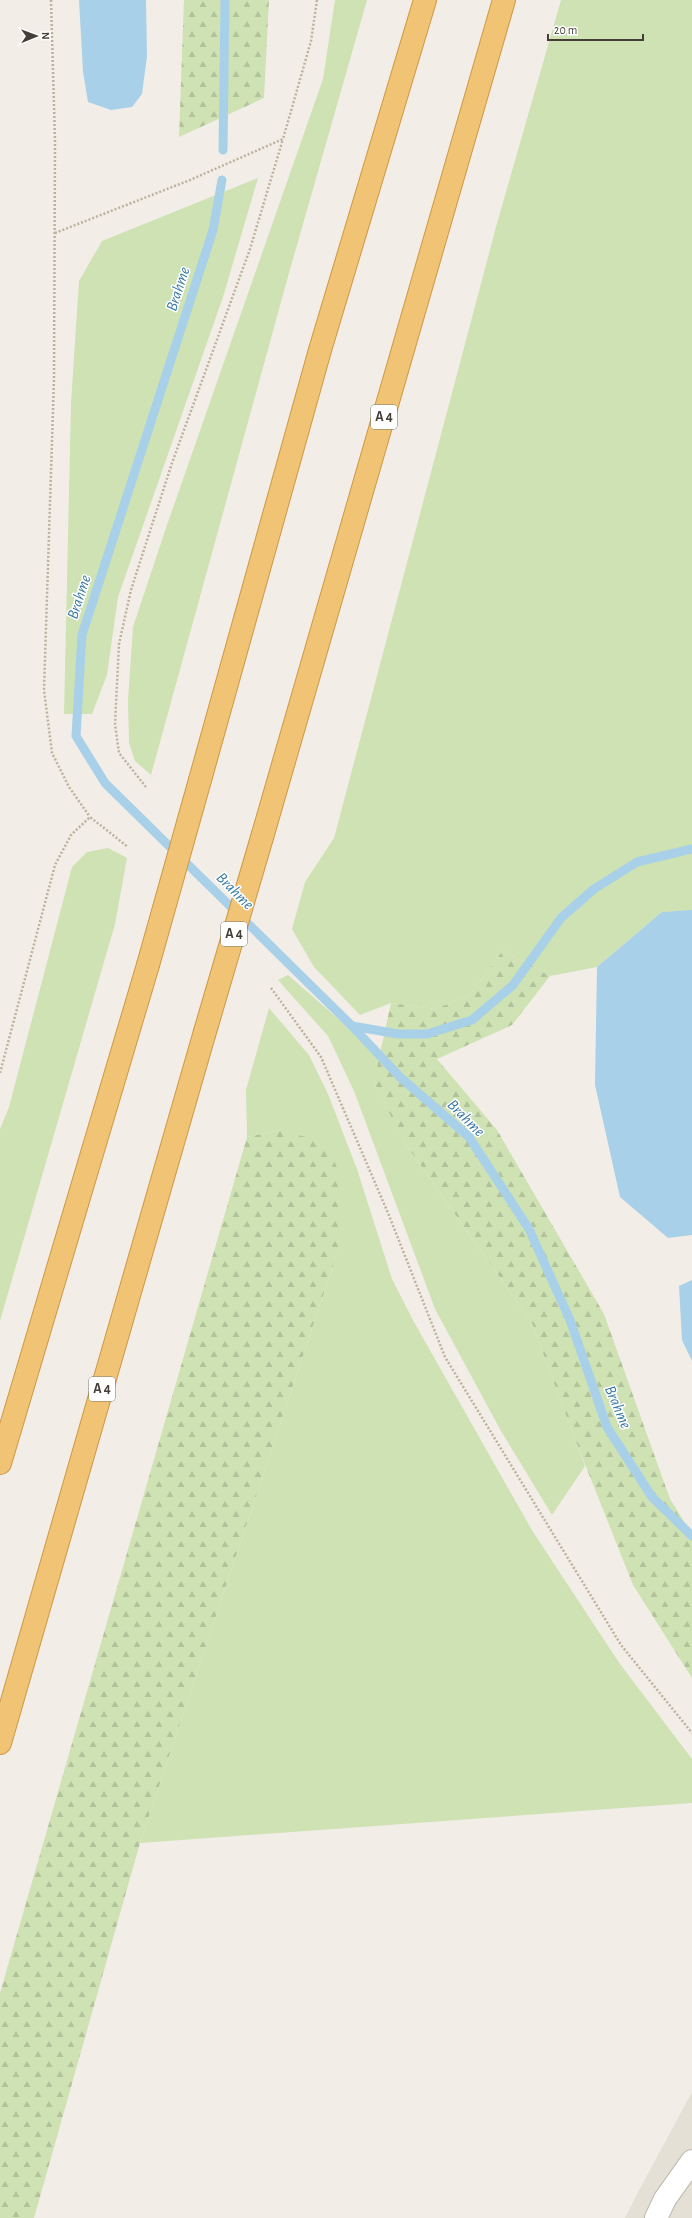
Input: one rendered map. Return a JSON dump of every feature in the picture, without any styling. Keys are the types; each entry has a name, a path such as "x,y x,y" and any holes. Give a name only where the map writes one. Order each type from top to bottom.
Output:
{"highway":[{"path":"0,1463 148,965 320,350 425,0"},
{"name":"A 4","path":"0,1743 504,0"}],"street":[{"path":"656,2218 665,2199 692,2161"}],"path":[{"path":"51,0 55,233 54,378 44,690 52,754 69,787 90,817 128,847"},
{"path":"146,786 119,753 115,724 119,644 131,590 172,462 250,249 311,41 317,0"},
{"path":"55,233 190,180 283,139"},
{"path":"0,1073 55,865 70,835 90,817"},
{"path":"270,988 321,1057 388,1213 445,1357 621,1645 692,1734"}],"shaded area":[{"path":"692,2092 692,2218 625,2218 637,2194"}],"green space":[{"path":"184,0 269,0 264,98 179,137"},
{"path":"335,0 367,0 289,273 151,775 135,761 129,743 128,700 133,627 167,525 323,79"},
{"path":"561,0 692,0 692,911 662,912 597,967 550,976 503,950 470,995 435,1009 391,1003 360,1015 314,967 292,929 305,882 334,838 496,227"},
{"path":"258,178 223,297 118,597 107,675 92,714 64,714 71,403 79,281 102,241"},
{"path":"108,848 127,858 115,924 0,1321 0,1129 9,1107 72,867 87,852"},
{"path":"503,950 550,976 512,1025 437,1059 497,1130 604,1314 670,1499 692,1534 692,1678 633,1585 573,1434 532,1323 402,1139 374,1082 391,1003 435,1009 470,995"},
{"path":"288,975 383,1058 374,1082 404,1142 532,1323 585,1466 552,1515 501,1431 435,1309 354,1091 328,1036 278,980"},
{"path":"269,1008 309,1055 328,1094 357,1169 392,1279 414,1322 533,1532 620,1664 692,1759 692,1803 140,1843 337,1254 281,1130 247,1137 246,1090"},
{"path":"281,1130 327,1143 344,1185 338,1251 140,1843 34,2218 0,2218 0,1993 247,1137"}],"water":[{"path":"79,0 146,0 147,56 142,94 132,107 111,110 88,102 83,72"},
{"path":"692,910 692,1235 668,1238 620,1197 595,1085 597,967 662,912"},
{"path":"692,1280 692,1361 682,1340 679,1286"}],"waterway":[{"name":"Brahme","path":"223,150 225,0"},
{"name":"Brahme","path":"222,180 213,230 82,635 76,736 105,783 352,1026 400,1077 469,1137 529,1229 570,1320 607,1427 652,1497 692,1536"},
{"path":"352,1026 398,1034 427,1034 472,1020 513,985 561,918 594,889 637,862 692,849"}]}
